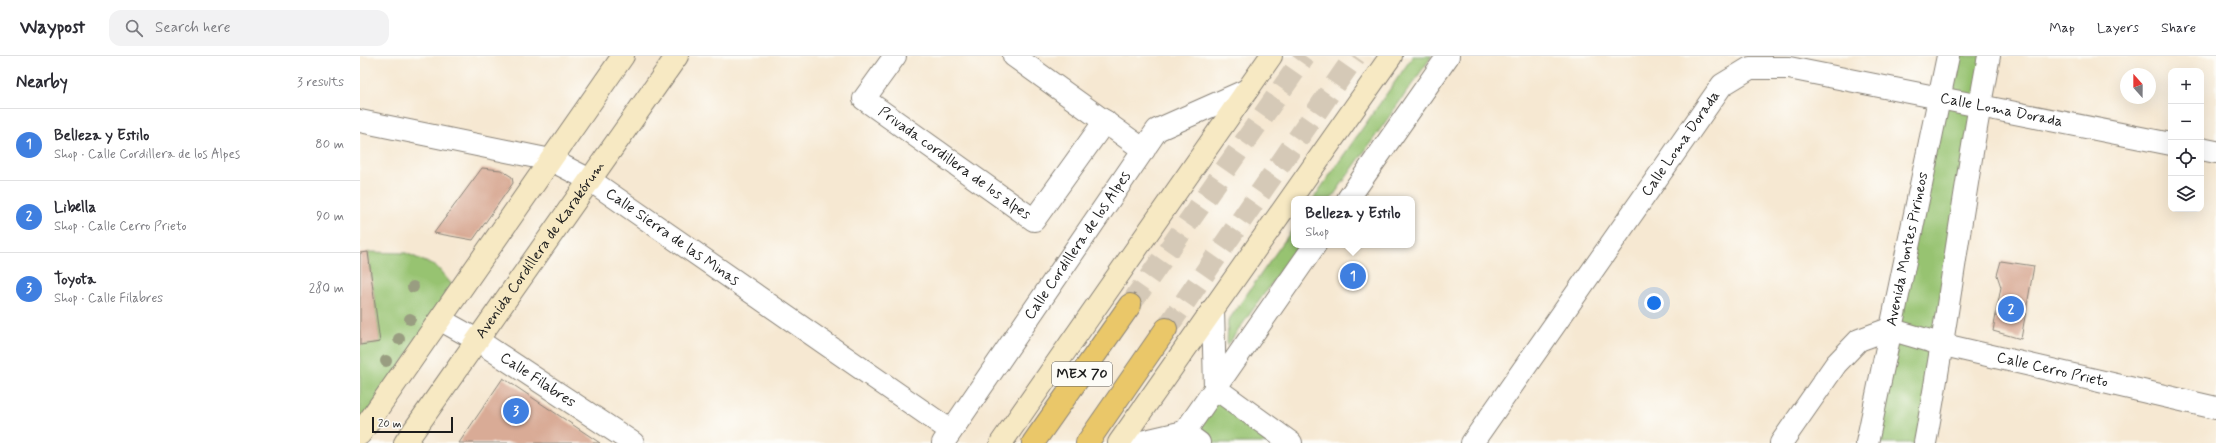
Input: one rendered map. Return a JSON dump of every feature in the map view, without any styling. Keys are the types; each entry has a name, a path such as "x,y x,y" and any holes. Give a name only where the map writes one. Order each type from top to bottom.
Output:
{"highway":[{"name":"MEX 70","path":"1033,443 1130,305"},
{"name":"MEX 70","path":"1087,443 1166,329"}],"main road":[{"path":"360,434 441,320 623,56"},
{"name":"Avenida Cordillera de Karakórum","path":"405,443 677,56"},
{"path":"1001,443 1271,56"},
{"path":"1293,196 1391,56"},
{"path":"1119,443 1291,198"}],"street":[{"name":"Privada cordillera de los alpes","path":"895,56 864,99 1034,220 1105,121"},
{"path":"1014,56 1144,150"},
{"path":"1350,196 1448,56"},
{"name":"Avenida Montes Pirineos","path":"1867,443 1889,329 1940,99 1948,56"},
{"path":"1925,443 1944,345 1979,106 1989,56"},
{"name":"Calle Loma Dorada","path":"1472,443 1722,85 1750,68 1789,68 2168,143"},
{"name":"Calle Cordillera de los Alpes","path":"947,437 1157,130 1247,90"},
{"name":"Calle Sierra de las Minas","path":"360,121 551,160 590,180 947,437"},
{"path":"2204,150 2216,152"},
{"path":"1137,443 1187,439 1215,388 1313,248"},
{"path":"1213,309 1215,388"},
{"name":"Calle Filabres","path":"441,320 477,340 633,443"},
{"path":"1781,443 1836,364 1859,340 1889,329"},
{"name":"Calle Cerro Prieto","path":"1889,329 1944,345 2216,408"},
{"path":"1215,388 1291,443"}],"green space":[{"path":"1413,56 1432,56 1333,196 1315,196"},
{"path":"1948,56 1989,56 1925,443 1867,443"},
{"path":"1291,231 1291,248 1297,248 1227,346 1228,321"},
{"path":"368,252 406,253 437,267 454,287 360,425 360,345 380,342"},
{"path":"1211,385 1291,443 1199,443 1184,432"}],"building":[{"path":"482,168 501,170 512,177 513,183 473,240 434,233"},
{"path":"368,252 380,342 360,345 360,253"},
{"path":"2001,261 2034,266 2021,339 1993,331 2001,287 1997,275"},
{"path":"503,378 600,443 459,443"}],"tunnel":[{"path":"1130,305 1305,56"},
{"path":"1166,329 1355,56"}],"place":[{"name":"Belleza y Estilo","path":"1353,276"},
{"name":"Libella","path":"2011,309"},
{"name":"Toyota","path":"516,411"}]}
